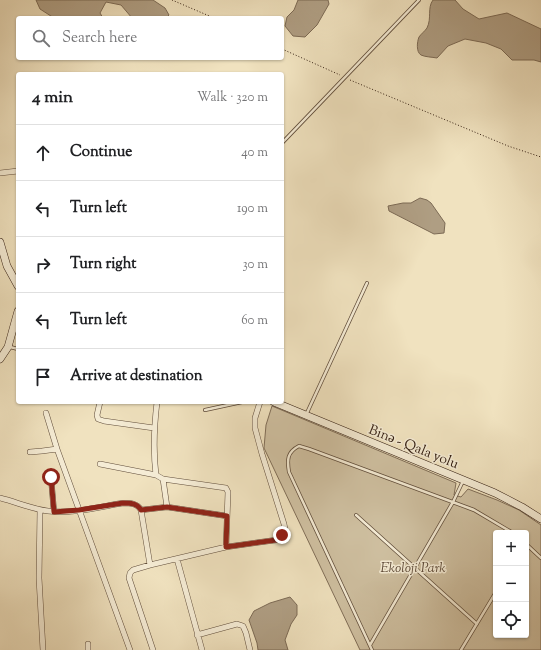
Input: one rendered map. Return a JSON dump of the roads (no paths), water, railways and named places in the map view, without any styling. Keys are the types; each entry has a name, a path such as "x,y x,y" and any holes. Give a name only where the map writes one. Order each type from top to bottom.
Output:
{"main road":[{"path":"0,242 2,256 16,282"},
{"path":"0,358 8,347 16,318"},
{"name":"Binə - Qala yolu","path":"279,404 463,480 508,500 541,519"}],"street":[{"path":"0,173 16,171"},
{"path":"100,404 97,415 98,419 154,428"},
{"path":"156,404 154,428 156,475"},
{"path":"153,650 129,578 130,573 133,570 226,547 276,540 282,535 285,529 254,428 260,404"},
{"path":"46,414 130,650"},
{"path":"30,452 57,448"},
{"path":"100,464 156,475 163,479 226,488 228,492 226,547"},
{"path":"51,477 54,512"},
{"path":"163,479 167,507"},
{"path":"0,498 40,510 54,512 79,510 123,503 135,504 139,506 141,510 150,565"},
{"path":"141,510 167,507 227,516"},
{"path":"40,510 39,578 43,650"},
{"path":"177,559 202,650"},
{"path":"197,635 237,624 242,626 246,632 250,650"},
{"path":"88,644 88,650"}],"lane":[{"path":"284,141 419,0"},
{"path":"306,415 368,284"},
{"path":"8,347 16,349"},
{"path":"205,410 233,404"},
{"path":"372,650 289,472 288,457 293,449 299,446 309,448 453,502 474,510 508,530"},
{"path":"370,645 453,502 463,480"},
{"path":"356,515 477,624"},
{"path":"529,547 541,558"},
{"path":"461,650 493,597"}],"park label":[{"name":"Ekoloji Park","path":"413,567"}]}
